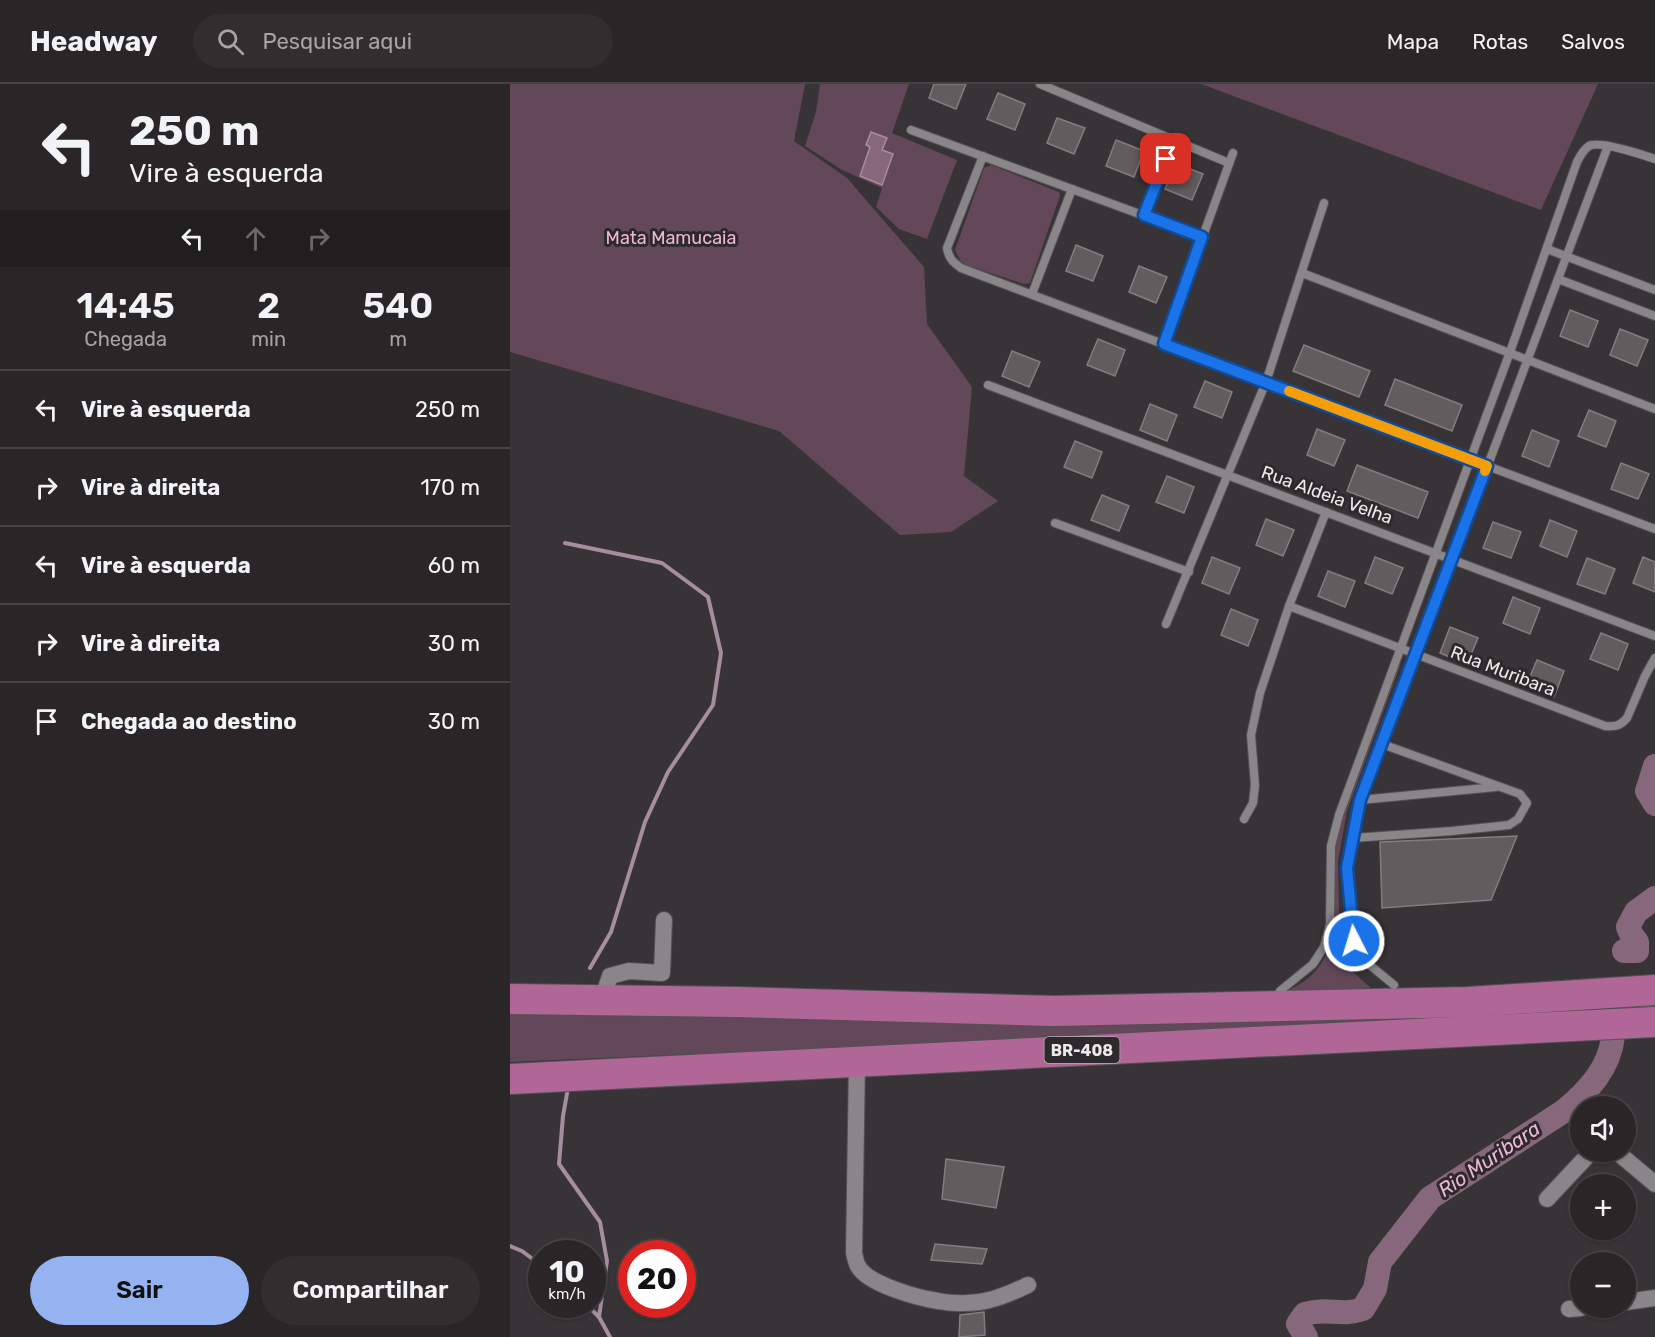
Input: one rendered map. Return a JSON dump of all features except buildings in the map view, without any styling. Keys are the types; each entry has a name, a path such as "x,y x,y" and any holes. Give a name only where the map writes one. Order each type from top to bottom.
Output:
{"highway":[{"path":"1054,1011 1088,1001 1120,997 1344,990 1655,972"},
{"name":"BR-408","path":"510,999 736,1002 1054,1011 1468,1002 1655,990"},
{"name":"BR-408","path":"510,1079 1655,1022"}],"street":[{"path":"602,1000 610,976 629,971 662,973 664,920"},
{"path":"857,1061 854,1253 857,1266 866,1276 881,1284 939,1302 987,1301 1028,1285"},
{"path":"1547,1199 1582,1162"},
{"path":"1629,1162 1655,1184"},
{"path":"1636,1301 1655,1298"}],"lane":[{"path":"1040,84 1229,163"},
{"path":"910,130 1202,237"},
{"path":"1144,215 1173,141"},
{"path":"1280,991 1313,964 1324,947 1330,924 1331,846 1339,815 1510,352 1577,162 1589,146 1595,144 1653,159 1655,149"},
{"path":"1394,986 1366,962 1354,941 1347,868 1360,800 1608,146"},
{"path":"1164,344 1233,153"},
{"path":"983,156 947,248 948,256 961,268 1655,530"},
{"path":"1032,294 1072,189"},
{"path":"1166,624 1266,382 1324,203"},
{"path":"1547,249 1655,290"},
{"path":"1302,273 1655,409"},
{"path":"1558,279 1655,316"},
{"name":"Rua Aldeia Velha","path":"988,385 1437,552 1655,636"},
{"path":"1244,819 1252,803 1255,785 1251,735 1260,693 1289,606 1326,512"},
{"path":"1055,524 1189,572"},
{"name":"Rua Muribara","path":"1289,606 1605,726 1615,727 1627,718 1644,676 1655,658"},
{"path":"1353,838 1509,825 1518,819 1527,803 1520,794 1382,744"},
{"path":"1358,760 1374,764"},
{"path":"1360,800 1500,787"}],"green space":[{"name":"Mata Mamucaia","path":"510,84 805,84 794,141 847,178 924,267 927,324 972,387 964,476 998,501 951,532 900,535 779,431 510,352"},
{"path":"820,84 909,84 892,133 957,160 927,239 899,229 876,207 882,188 842,170 805,146 816,112"},
{"path":"1201,84 1598,84 1541,210"},
{"path":"991,165 1059,192 1060,196 1030,283 1024,284 962,264 955,250 984,168"},
{"path":"1398,664 1400,666 1347,811 1338,861 1340,949 1354,973 1371,988 1284,996 1285,992 1303,982 1316,970 1330,946 1333,936 1332,867 1338,824"},
{"path":"1655,997 1655,1012 510,1062 510,1007"}],"shaded area":[{"path":"871,132 887,138 882,150 893,154 882,185 860,176 870,147 866,145"}],"waterway":[{"path":"565,543 662,563 708,597 721,653 713,705 668,772 645,822 611,932 590,968"},
{"name":"Rio Muribara","path":"1655,766 1647,791 1655,804"},
{"name":"Rio Muribara","path":"1624,951 1637,951 1637,942 1628,927 1636,912 1655,898"},
{"path":"1617,1008 1655,1007"},
{"name":"Rio Muribara","path":"1306,1337 1298,1324 1305,1314 1363,1309 1375,1289 1380,1262 1430,1198 1564,1111 1589,1087 1603,1069 1613,1036"},
{"path":"568,1088 559,1164 600,1222 603,1240"},
{"path":"510,1246 528,1256"},
{"path":"606,1255 606,1268"},
{"path":"600,1318 610,1337"}],"slow traffic":[{"path":"1289,391 1487,466 1485,471"}],"route":[{"path":"1166,159 1144,215 1202,237 1164,344 1487,466 1360,800 1347,868 1354,941"}]}
